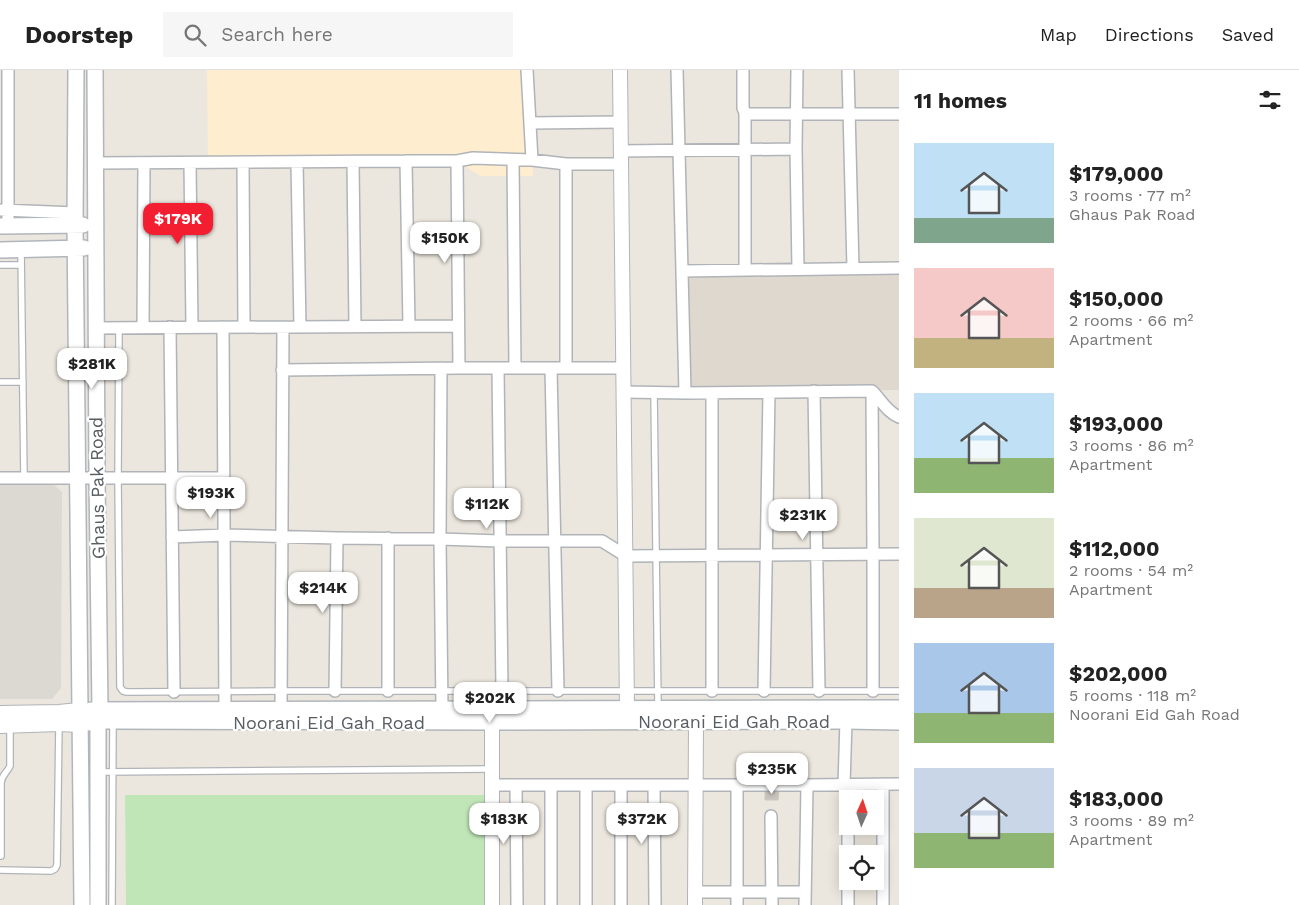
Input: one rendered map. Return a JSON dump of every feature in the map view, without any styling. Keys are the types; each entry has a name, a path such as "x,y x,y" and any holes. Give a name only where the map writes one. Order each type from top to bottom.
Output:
{"main road":[{"path":"76,70 75,219 82,905"},
{"name":"Ghaus Pak Road","path":"95,70 97,478 105,772 98,905"},
{"path":"4,218 75,219 96,224"},
{"path":"0,250 96,248"},
{"name":"Noorani Eid Gah Road","path":"80,718 225,710 899,708"},
{"name":"Noorani Eid Gah Road","path":"104,717 492,722 899,722"}],"street":[{"path":"4,218 4,113 8,70"},
{"path":"527,70 532,160"},
{"path":"620,70 626,708"},
{"path":"677,70 685,393"},
{"path":"743,70 742,108 745,113 745,270"},
{"path":"797,70 798,269"},
{"path":"848,70 853,268"},
{"path":"745,113 899,114"},
{"path":"530,123 621,122"},
{"path":"95,163 457,161 473,158 532,160 566,164 679,150 796,149"},
{"path":"512,160 515,368"},
{"path":"406,161 409,326"},
{"path":"457,161 459,368"},
{"path":"243,162 244,327"},
{"path":"296,162 300,326"},
{"path":"353,162 355,326"},
{"path":"143,327 144,163"},
{"path":"190,163 192,327"},
{"path":"566,164 566,368"},
{"path":"682,271 899,268"},
{"path":"96,328 458,326"},
{"path":"170,327 174,692"},
{"path":"223,327 225,710"},
{"path":"281,710 283,327"},
{"path":"441,368 442,710"},
{"path":"498,368 502,691"},
{"path":"552,368 558,691"},
{"path":"282,370 624,368"},
{"path":"814,391 819,691"},
{"path":"624,392 872,391"},
{"path":"872,391 886,408 896,416 899,416"},
{"path":"872,391 873,691"},
{"path":"764,691 769,392"},
{"path":"712,393 712,691"},
{"path":"0,478 224,478"},
{"path":"172,537 602,541 626,556 899,554"},
{"path":"335,691 338,538"},
{"path":"388,538 388,691"},
{"name":"Noorani Eid Gah Road","path":"0,713 80,718"},
{"name":"Noorani Eid Gah Road","path":"5,726 59,718"},
{"path":"696,721 695,898 737,892 805,892"},
{"path":"846,721 847,790"},
{"path":"492,722 492,905"},
{"path":"883,784 883,905"},
{"path":"492,785 899,784"},
{"path":"516,785 517,905"},
{"path":"551,785 551,905"},
{"path":"586,785 586,905"},
{"path":"621,785 621,905"},
{"path":"654,785 655,905"},
{"path":"737,785 737,905"},
{"path":"805,905 807,785"},
{"path":"771,816 772,905"},
{"path":"848,890 848,905"}],"lane":[{"path":"21,249 24,478"},
{"path":"0,265 21,265"},
{"path":"119,327 120,687 123,691 899,690"},
{"path":"0,382 23,382"},
{"path":"654,392 658,708"},
{"path":"0,870 51,871 57,865 59,718"},
{"path":"1,856 0,783 10,766 5,726"},
{"path":"0,769 8,769"},
{"path":"112,905 105,772 493,769"}],"shaded area":[{"path":"207,70 527,70 533,176 481,176 455,161 208,163"},
{"path":"899,268 899,390 685,393 682,271"},
{"path":"0,483 52,483 62,492 61,688 52,699 0,699"}],"green space":[{"path":"125,795 492,795 492,905 126,905"}],"building":[{"path":"765,790 779,791 778,800 765,800"}]}
